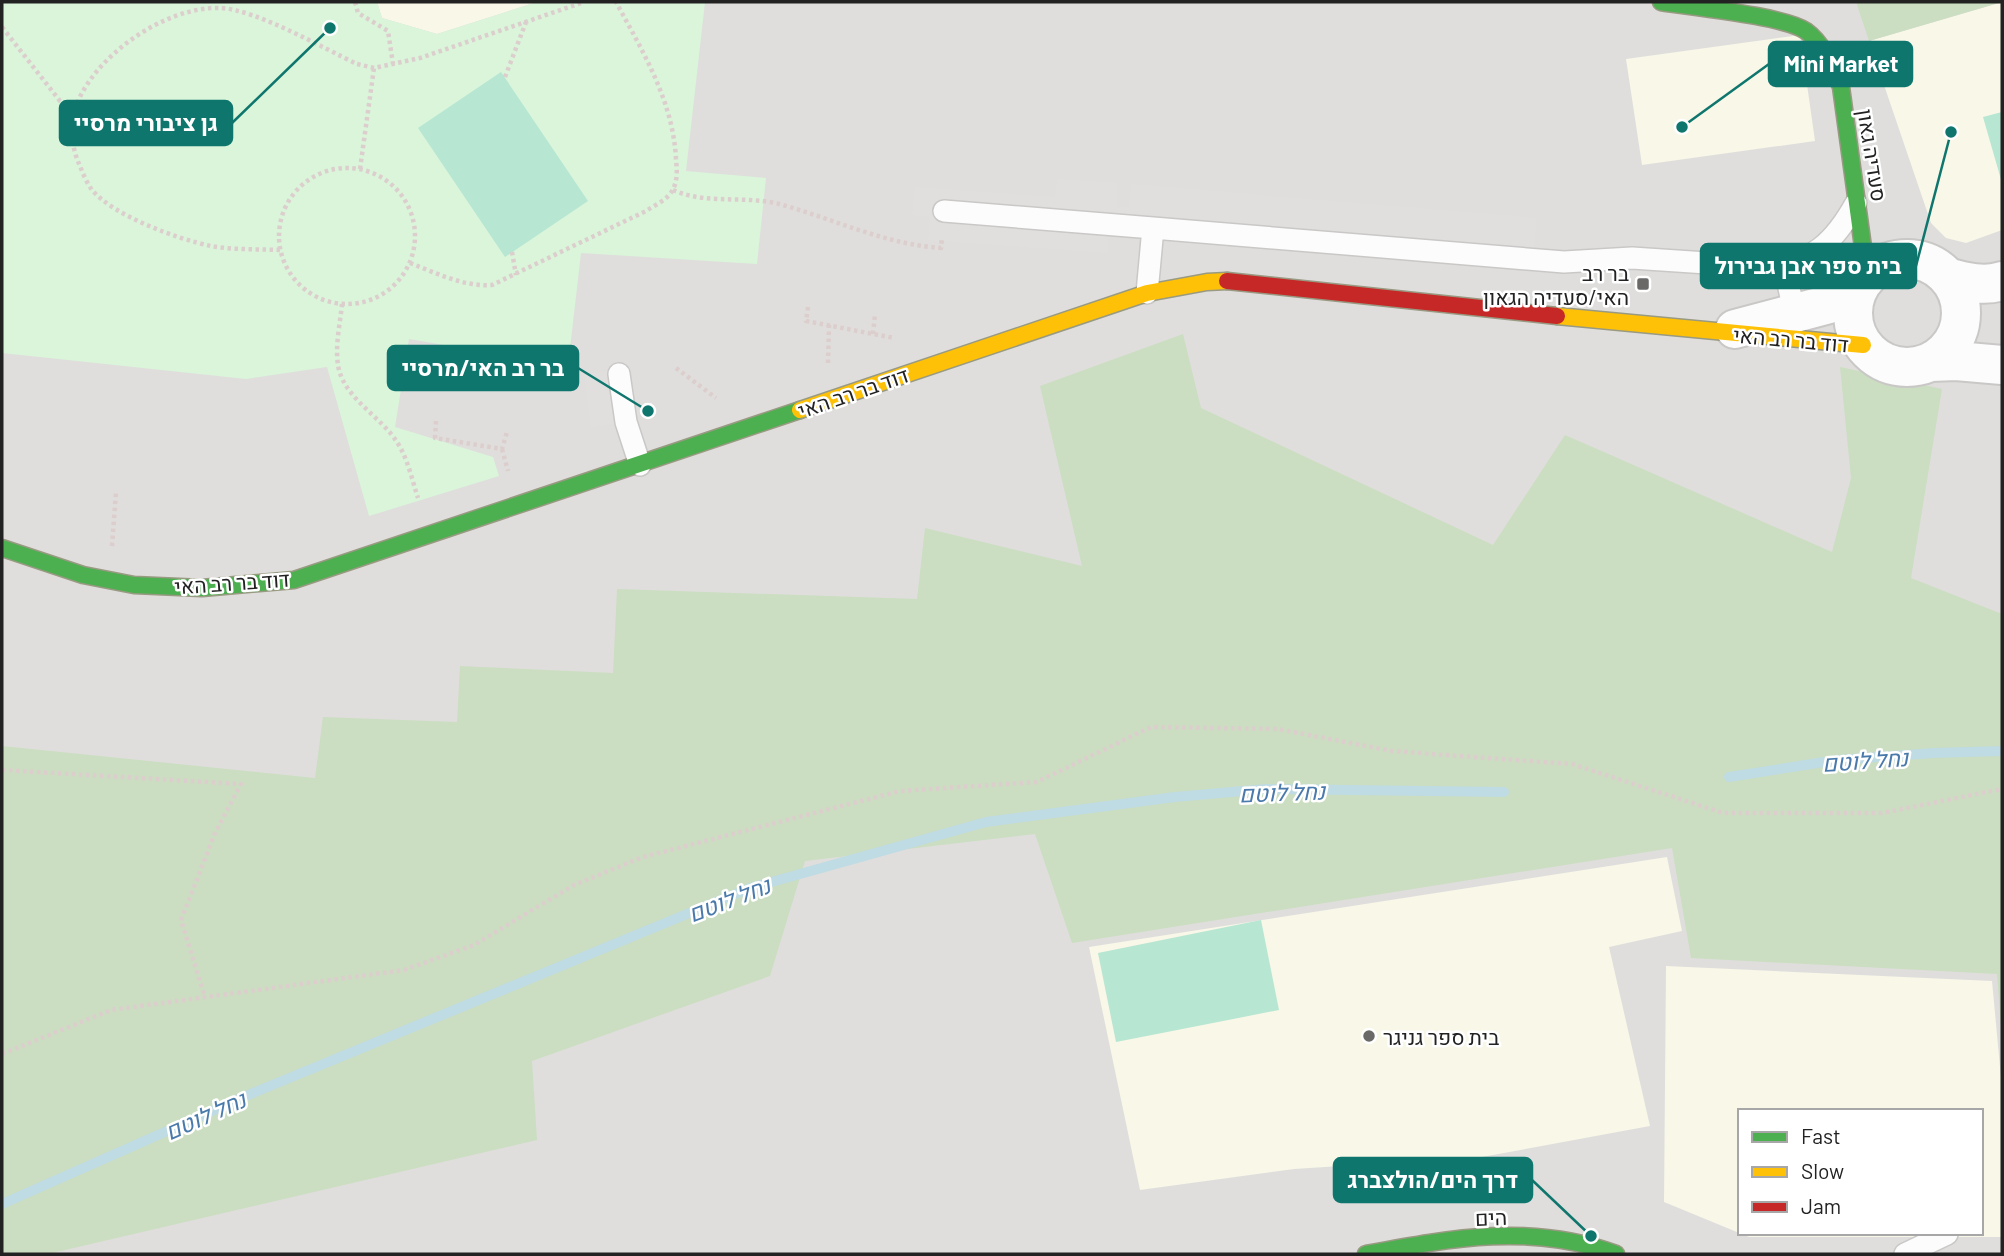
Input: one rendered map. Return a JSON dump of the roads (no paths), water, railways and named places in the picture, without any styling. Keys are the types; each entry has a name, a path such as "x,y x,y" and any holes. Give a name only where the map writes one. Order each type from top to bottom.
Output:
{"street":[{"name":"סעדיה גאון","path":"1661,2 1783,22 1806,32 1821,47 1841,87 1858,198 1862,282"},
{"path":"1931,362 1944,353 1955,340 1961,307 1956,291 1947,277 1933,266 1916,260 1898,260 1881,266 1862,282 1853,303 1852,318 1856,332 1873,356 1886,363 1916,367 1931,362 1956,361 2002,365"},
{"path":"1947,277 1969,283 1993,284 2002,281"},
{"name":"דוד בר רב האי","path":"2,548 65,570 145,586 197,588 294,580 1147,293 1207,282 1239,281 1863,345"},
{"name":"דוד בר רב האי","path":"1720,332 1826,305 1862,282"},
{"name":"הים","path":"1366,1254 1483,1237 1542,1237 1574,1240 1616,1254"}],"lane":[{"path":"944,211 1564,262 1632,258 1736,267 1784,266 1812,255 1829,241 1846,221 1858,198"},
{"path":"1147,293 1153,228"},
{"path":"1784,266 1795,315"},
{"path":"619,374 626,422 639,465"},
{"path":"1905,1254 1945,1235"}],"waterway":[{"name":"נחל לוטם","path":"1729,777 1837,760 2002,751"},
{"name":"נחל לוטם","path":"2,1204 253,1093 750,888 986,822 1175,797 1266,789 1504,792"}],"place":[{"name":"גן ציבורי מרסיי","path":"330,28"},
{"name":"Mini Market","path":"1682,127"},
{"name":"בית ספר אבן גבירול","path":"1951,132"},
{"name":"בר רב האי/סעדיה הגאון","path":"1643,284"},
{"name":"בר רב האי/מרסיי","path":"648,411"},
{"name":"בית ספר גניגר","path":"1369,1036"},
{"name":"דרך הים/הולצברג","path":"1591,1236"}]}
